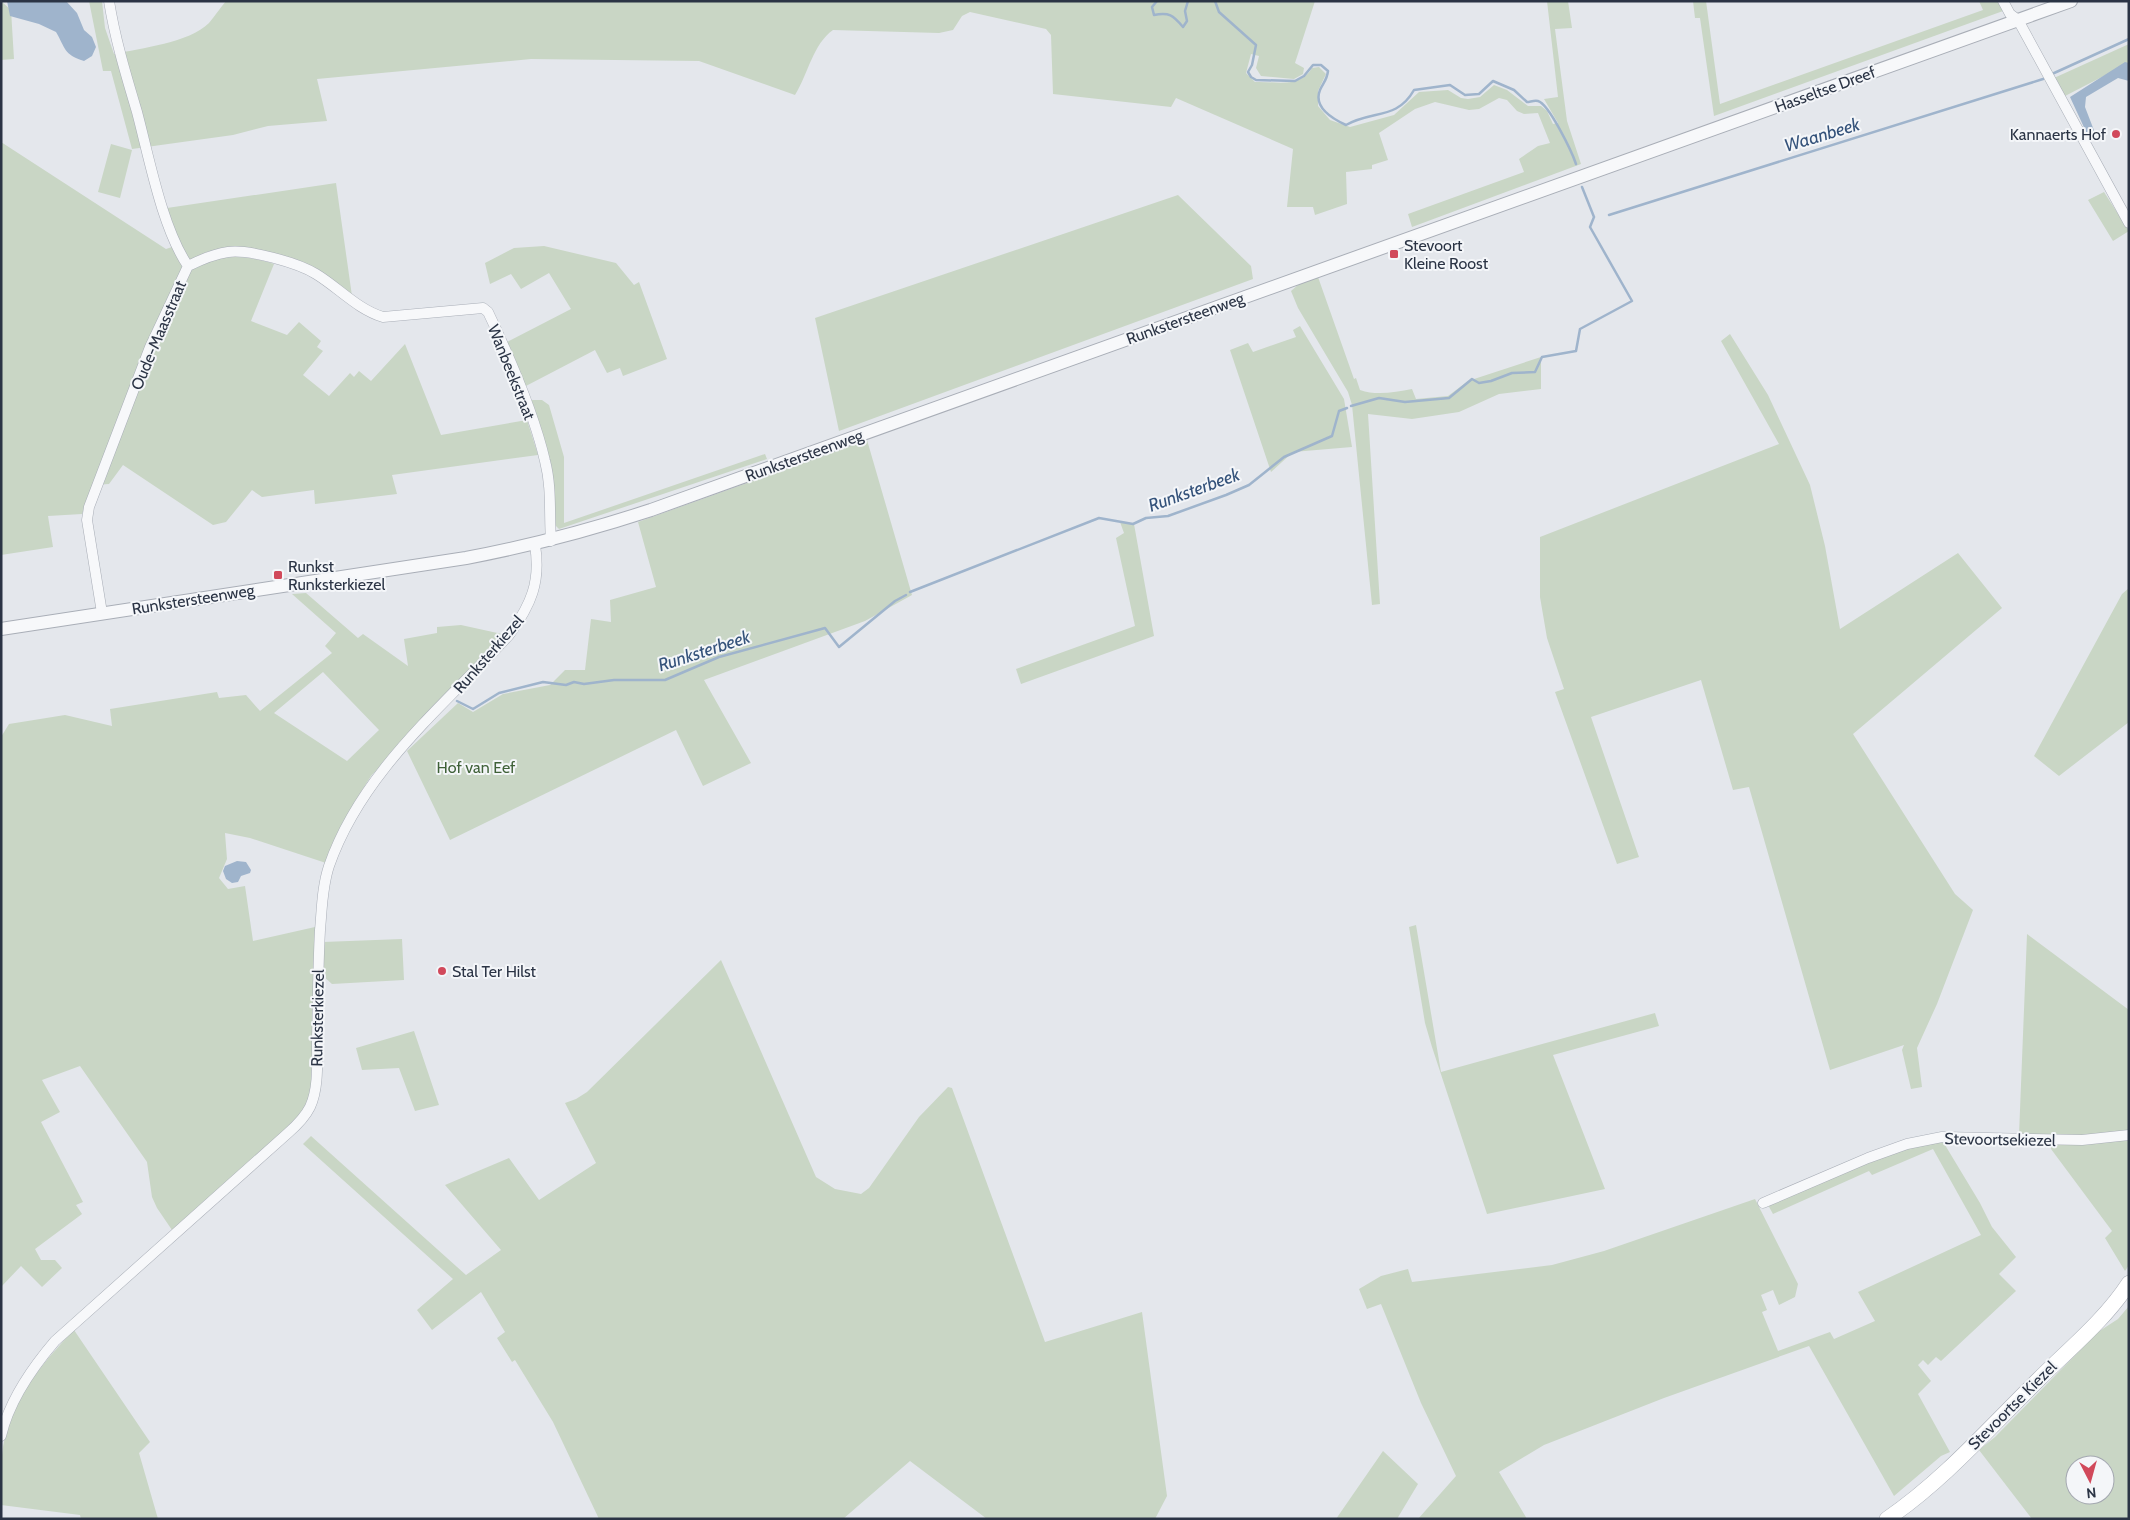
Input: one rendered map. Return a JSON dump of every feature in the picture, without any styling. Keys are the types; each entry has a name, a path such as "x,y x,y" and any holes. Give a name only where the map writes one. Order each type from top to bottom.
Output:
{"main road":[{"name":"Stevoortse Kiezel","path":"1887,1519 1920,1494 1977,1440 2104,1315 2129,1283"}],"street":[{"name":"Oude-Maasstraat","path":"102,613 87,520 89,507 150,347 188,266 178,251 146,150 122,65 109,1"},
{"path":"2004,1 2010,14 2018,20 2129,223"},
{"name":"Hasseltse Dreef","path":"1579,176 2070,1"},
{"name":"Runkstersteenweg","path":"1,629 466,558 551,541 651,510 1579,176"},
{"name":"Wanbeekstraat","path":"188,266 205,258 228,252 264,257 315,273 368,313 383,317 483,308 488,312 506,350 546,461 550,490 551,541"},
{"name":"Runksterkiezel","path":"1,1436 17,1397 37,1364 55,1341 288,1133 310,1108 315,1090 317,1061 318,965 323,892 329,867 343,833 370,786 419,728 509,635 522,618 530,601 536,580 538,565 535,545"},
{"name":"Stevoortsekiezel","path":"1763,1203 1868,1158 1907,1144 1933,1139 2082,1140 2129,1135"}],"green space":[{"path":"1,1 11,10 14,59 1,60"},
{"path":"89,1 102,1 105,28 114,54 164,44 190,35 209,23 226,1 1315,1 1295,63 1304,68 1303,74 1294,79 1261,76 1256,68 1259,56 1251,54 1246,73 1255,82 1286,82 1301,79 1312,68 1319,67 1326,74 1318,91 1318,106 1330,120 1350,127 1394,115 1419,92 1448,90 1461,98 1468,99 1480,97 1494,85 1507,90 1528,106 1541,106 1547,111 1553,124 1558,123 1544,99 1558,97 1547,1 1568,1 1572,28 1555,29 1567,121 1581,164 1412,227 1408,214 1524,172 1519,159 1538,146 1550,143 1538,113 1524,114 1517,111 1507,100 1499,98 1479,109 1469,110 1435,102 1415,109 1379,133 1388,160 1372,165 1372,169 1346,172 1347,204 1315,215 1313,207 1287,207 1293,149 1176,98 1171,107 1053,94 1051,35 1046,29 970,12 962,16 953,30 939,33 833,30 820,43 795,95 699,61 531,59 317,79 327,121 268,126 233,135 132,149 111,71 103,71"},
{"path":"1693,1 1706,1 1720,104 1983,10 1979,1 1999,1 2003,11 1714,116 1700,18 1695,18"},
{"path":"2129,44 2129,63 2065,96 2054,78"},
{"path":"1,142 166,249 172,247 167,208 336,183 352,296 320,271 222,248 207,252 181,265 187,269 220,258 230,257 251,258 274,264 251,321 287,335 299,322 321,341 317,347 323,351 303,375 329,396 350,373 354,377 359,371 371,381 405,344 441,435 527,420 538,455 392,475 397,494 315,504 314,490 262,497 252,490 226,522 213,525 123,465 109,484 93,485 82,514 48,516 53,547 1,555"},
{"path":"111,144 132,150 120,198 98,192"},
{"path":"2104,192 2129,231 2113,241 2088,200"},
{"path":"1178,195 1251,266 1253,279 839,431 815,318"},
{"path":"544,246 616,263 634,285 639,282 667,359 623,376 620,368 607,373 595,350 524,387 507,342 571,309 549,273 521,289 511,274 490,284 485,263 514,248"},
{"path":"1318,277 1354,379 1356,378 1360,390 1379,393 1412,389 1416,399 1448,396 1468,381 1541,357 1541,389 1499,394 1459,412 1412,419 1368,414 1380,604 1372,605 1352,405 1348,392 1298,308 1291,291 1299,284"},
{"path":"1300,326 1344,399 1352,447 1293,452 1271,472 1230,350 1248,343 1253,352 1296,337 1293,330"},
{"path":"1730,334 1768,395 1810,485 1825,546 1840,629 1958,553 2002,608 1853,734 1955,894 1973,910 1937,1004 1917,1048 1922,1087 1911,1089 1902,1050 1904,1045 1830,1070 1749,787 1733,790 1701,680 1591,717 1639,857 1617,864 1555,692 1564,689 1547,638 1540,597 1540,537 1779,444 1721,341"},
{"path":"532,400 542,400 549,405 564,457 564,523 765,454 767,459 559,529 554,524 530,407"},
{"name":"Hof van Eef","path":"867,440 912,595 865,621 704,680 751,763 703,786 676,730 450,840 407,751 458,703 473,712 503,694 550,685 565,670 585,670 591,619 611,622 610,600 656,587 638,522"},
{"path":"1120,522 1134,524 1154,636 1021,684 1016,669 1135,626 1116,538 1124,533"},
{"path":"2129,588 2129,722 2059,776 2034,756 2122,594"},
{"path":"306,593 358,638 363,634 408,666 404,639 437,633 437,627 461,625 502,634 371,776 359,795 326,863 250,838 225,833 227,859 219,878 228,889 245,886 253,941 315,927 311,1093 301,1114 288,1129 172,1230 152,1197 147,1162 80,1066 42,1080 60,1112 41,1122 83,1202 76,1205 82,1214 35,1249 41,1260 55,1260 62,1268 42,1287 21,1266 1,1287 1,737 9,724 65,715 112,726 110,709 217,692 219,698 246,695 260,711 332,653 325,646 336,633 292,594","holes":["323,672 379,730 347,761 274,713"]},
{"path":"1416,925 1441,1072 1655,1013 1659,1026 1553,1055 1605,1189 1487,1214 1425,1023 1409,927"},
{"path":"2027,934 2129,1010 2129,1131 2089,1136 2019,1135"},
{"path":"402,939 404,980 332,984 322,975 323,942"},
{"path":"721,960 816,1177 835,1189 861,1194 869,1188 919,1117 948,1087 952,1088 1045,1342 1142,1312 1167,1496 1155,1519 987,1519 910,1461 843,1519 599,1519 553,1422 515,1360 512,1362 497,1338 505,1332 481,1292 432,1330 417,1310 453,1279 303,1144 311,1136 466,1275 501,1250 445,1185 509,1158 539,1200 596,1163 565,1103 587,1092"},
{"path":"414,1031 439,1105 415,1111 399,1068 362,1070 356,1048"},
{"path":"2129,1139 2129,1265 2125,1271 2105,1238 2112,1231 2051,1149 2050,1143"},
{"path":"1942,1140 1980,1203 1992,1227 2016,1257 1999,1274 2016,1291 1941,1361 1936,1357 1928,1365 1923,1360 1918,1365 1931,1381 1918,1394 1950,1452 1941,1456 1894,1496 1809,1346 1664,1398 1544,1445 1499,1472 1527,1519 1418,1519 1456,1476 1421,1403 1381,1304 1367,1309 1359,1289 1381,1276 1408,1269 1412,1282 1552,1265 1604,1251 1755,1199 1798,1284 1795,1297 1779,1305 1773,1290 1761,1295 1767,1310 1762,1312 1778,1351 1830,1332 1834,1339 1875,1321 1858,1292 1981,1235 1933,1149 1872,1175 1869,1171 1773,1214 1768,1205 1896,1151"},
{"path":"2129,1306 2129,1519 2032,1519 1979,1450 1995,1437 2098,1332 2118,1319"},
{"path":"74,1330 150,1442 139,1453 158,1519 81,1519 80,1515 1,1505 2,1455 5,1437 18,1402 38,1371"},
{"path":"1383,1451 1418,1484 1397,1519 1336,1519"}],"water":[{"path":"7,1 66,1 77,13 84,30 92,37 96,47 92,56 84,61 72,56 66,50 56,32 39,24 10,16"},
{"path":"2125,62 2129,63 2129,81 2118,78 2086,97 2085,107 2095,133 2088,136 2070,97"},
{"path":"237,861 246,862 251,870 250,873 241,876 238,882 232,883 226,879 223,871 225,866"}],"waterway":[{"name":"Waanbeek","path":"1157,1 1152,7 1154,15 1170,15 1183,27 1187,21 1185,11 1188,1"},
{"name":"Waanbeek","path":"1215,1 1219,12 1256,45 1252,65 1248,72 1251,77 1256,80 1295,81 1304,76 1313,65 1321,65 1328,71 1320,90 1319,102 1330,116 1346,125 1400,106 1414,90 1450,85 1465,95 1479,94 1493,81 1514,90 1527,102 1538,101 1543,104 1560,129 1576,164"},
{"name":"Waanbeek","path":"2052,74 2129,39"},
{"name":"Waanbeek","path":"1609,215 2043,79"},
{"name":"Waanbeek","path":"1582,187 1594,217"},
{"name":"Runksterbeek","path":"1351,406 1379,398 1405,402 1449,398 1472,379 1479,383 1491,381 1512,373 1535,372 1542,357 1576,351 1580,329 1632,301 1590,227 1594,217"},
{"name":"Runksterbeek","path":"910,592 1099,518 1133,524 1146,518 1168,516 1226,495 1249,485 1284,457 1332,436 1339,411 1347,408"},
{"name":"Runksterbeek","path":"457,701 473,709 499,693 543,682 566,685 574,682 584,684 614,680 665,680 719,657 825,628 839,647 895,601 906,595"}],"place":[{"name":"Kannaerts Hof","path":"2116,134"},
{"name":"Stevoort Kleine Roost","path":"1394,254"},
{"name":"Runkst Runksterkiezel","path":"278,575"},
{"name":"Stal Ter Hilst","path":"442,971"}]}
